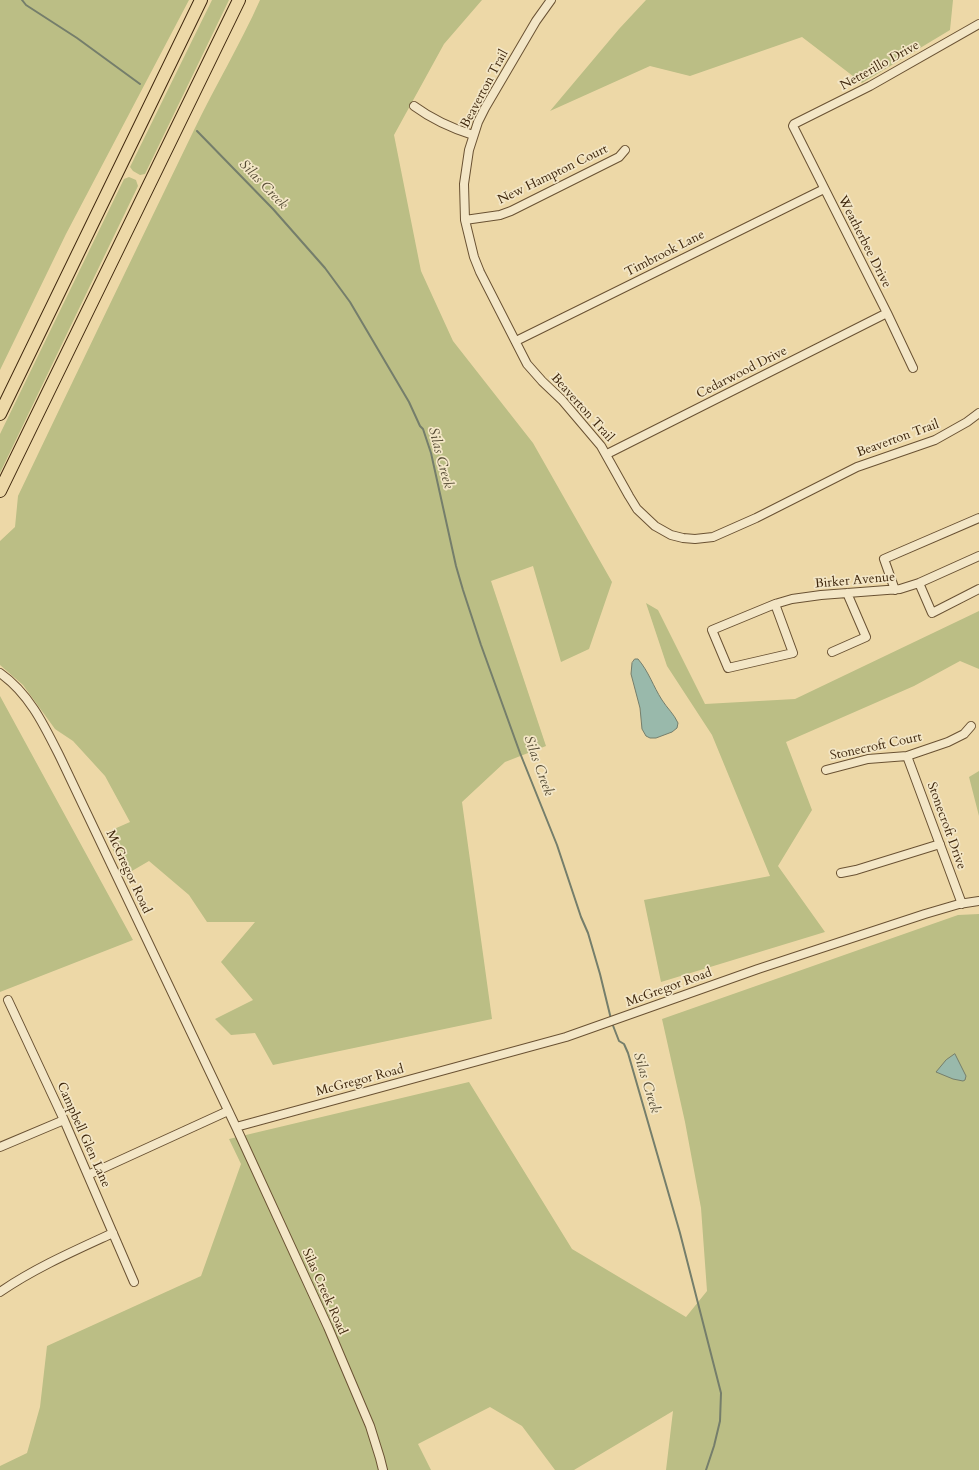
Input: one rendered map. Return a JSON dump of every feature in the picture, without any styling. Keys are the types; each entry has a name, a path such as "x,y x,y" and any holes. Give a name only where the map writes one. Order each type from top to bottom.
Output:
{"highway":[{"path":"0,414 201,0"},
{"path":"0,491 239,0"}],"street":[{"name":"Beaverton Trail","path":"551,0 536,21 485,108 473,135 464,176 465,220 470,242 480,272 527,364 562,400 601,446 607,454 629,496 641,513 662,531 677,536 704,539 725,533 857,467 935,440 955,430 979,413"},
{"name":"Netterillo Drive","path":"793,126 794,124 870,86 979,24"},
{"path":"414,106 436,121 450,128 473,135"},
{"name":"Weatherbee Drive","path":"793,126 913,368"},
{"name":"New Hampton Court","path":"465,220 511,212 619,157 625,150"},
{"name":"Timbrook Lane","path":"516,341 824,189"},
{"name":"Cedarwood Drive","path":"607,454 887,313"},
{"path":"895,590 884,559 979,518"},
{"name":"Birker Avenue","path":"775,604 793,653 728,668 712,630 775,604 792,599 895,590 919,583 979,556"},
{"path":"919,583 932,613 979,589"},
{"path":"832,652 866,637 847,593"},
{"name":"McGregor Road","path":"0,673 12,682 28,700 40,717 236,1127 566,1038 758,969 924,914 979,901"},
{"name":"Stonecroft Court","path":"826,770 868,760 907,756 948,742 964,734 972,726"},
{"name":"Stonecroft Drive","path":"907,756 962,904"},
{"path":"841,873 856,870 940,844"},
{"name":"Campbell Glen Lane","path":"8,1000 64,1120 134,1282"},
{"path":"88,1175 228,1110"},
{"path":"0,1146 64,1120"},
{"name":"Silas Creek Road","path":"236,1127 356,1392 372,1432 383,1470"},
{"path":"0,1292 16,1281 56,1259 113,1233"}],"green space":[{"path":"0,0 189,0 66,234 0,370"},
{"path":"212,0 229,0 145,174 140,175 133,171 130,167"},
{"path":"260,0 482,0 444,44 394,135 421,271 453,341 533,443 612,582 589,649 561,662 533,566 491,581 546,746 505,762 462,802 492,1019 273,1065 255,1033 231,1035 215,1019 253,1000 221,962 255,922 207,922 189,895 149,861 125,875 105,833 130,822 105,776 73,741 55,729 23,685 0,665 0,541 15,527 18,496 210,97"},
{"path":"646,0 953,0 950,30 862,83 802,37 690,76 650,66 550,111 619,29"},
{"path":"129,177 136,180 138,186 0,473 0,434 124,179"},
{"path":"646,603 658,610 705,704 795,699 979,611 979,669 960,661 914,686 786,742 812,810 778,866 825,932 661,982 644,900 770,876 712,735 667,666"},
{"path":"0,696 133,940 0,992"},
{"path":"979,771 979,816 969,777"},
{"path":"979,914 979,1470 666,1470 673,1411 574,1470 555,1470 522,1426 490,1407 418,1444 431,1470 0,1470 0,1466 27,1453 40,1407 47,1346 201,1276 241,1164 229,1139 469,1082 572,1249 686,1317 707,1291 701,1208 685,1122 662,1019 958,915"}],"shaded area":[{"path":"635,659 638,659 642,664 662,700 678,723 677,728 672,732 656,738 650,738 646,736 642,729 640,708 631,674 632,663"},
{"path":"955,1054 966,1076 965,1080 963,1081 953,1079 936,1072 946,1060"}],"waterway":[{"name":"Silas Creek","path":"22,0 26,5 77,38 140,84"},
{"name":"Silas Creek","path":"197,131 273,209 325,268 350,302 409,402 420,426 423,429 431,453 456,566 463,590 520,753 557,845 581,917 588,933 611,1019"},
{"name":"Silas Creek","path":"612,1023 619,1041 624,1044 628,1053 680,1233 721,1393 720,1421 706,1470"}]}
